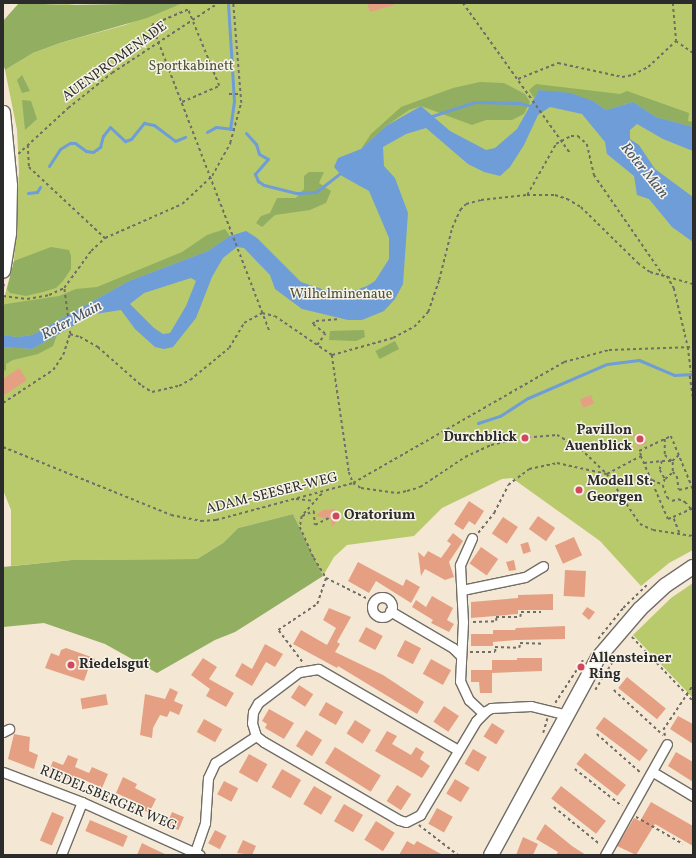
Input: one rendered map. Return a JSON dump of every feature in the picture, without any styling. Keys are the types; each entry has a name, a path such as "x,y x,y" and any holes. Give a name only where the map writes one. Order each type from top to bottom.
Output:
{"main road":[{"path":"492,855 598,658 622,628 666,585 693,567"}],"street":[{"path":"3,112 10,194 9,233 3,271"},
{"path":"472,538 462,558 463,622 460,654 460,681 465,694 483,713"},
{"path":"462,590 525,578 544,566"},
{"path":"379,598 386,599 390,604 390,611 385,616 378,616 373,610 374,602 379,598"},
{"path":"390,611 453,648 460,654"},
{"path":"458,750 318,669 299,672 258,703 252,712 252,723 256,736 399,820 413,820 420,815 458,750 483,713 491,708 531,706 566,715"},
{"path":"198,854 205,823 208,778 215,763 256,736"},
{"path":"606,853 668,744"},
{"name":"RIEDELSBERGER WEG","path":"3,772 82,802 198,854"},
{"path":"651,775 693,796"},
{"path":"61,855 82,802"}],"path":[{"name":"AUENPROMENADE","path":"105,238 29,167 28,144 68,108 158,40 218,3"},
{"path":"3,296 27,299 49,295 64,288 91,251 105,238 182,204 212,176 226,154 235,132 241,94 233,3"},
{"path":"464,3 570,153"},
{"path":"673,3 676,41"},
{"path":"182,102 220,86 188,10 152,25 182,102 212,176 232,234 270,332"},
{"path":"518,79 558,63 622,77 634,74 648,67 676,41"},
{"path":"676,41 693,52"},
{"path":"229,94 241,94"},
{"path":"527,194 547,156 561,140 578,136 587,144 594,175 663,275"},
{"path":"332,355 393,338 414,327 431,304 453,223 460,210 466,204 481,200 527,194 556,195 581,207 638,263 650,272 693,284"},
{"path":"667,276 674,288 688,347 691,372"},
{"path":"3,403 53,370 63,355 70,334 64,288"},
{"path":"70,334 80,337 98,347 142,386 152,392 162,392 179,386 216,359 229,348 244,323 262,313 275,316 332,355 346,459 353,483 361,488 376,491 407,491 420,487 464,458 491,445 548,435 567,439 607,474 640,524 652,530 693,536"},
{"path":"317,345 325,334 312,324 316,321 337,319"},
{"name":"ADAM-SEESER-WEG","path":"3,447 186,519 216,520 323,493 353,483 564,362 609,350 693,347"},
{"path":"690,376 693,397"},
{"path":"664,439 665,455 672,461 673,472 677,476 679,490 693,488 671,436 664,439 639,451 668,519 692,508 685,502 678,499 672,501 667,497 663,485 665,479 673,472"},
{"path":"472,538 494,512 508,485 529,469 557,464 607,474 641,456"},
{"path":"644,463 672,461 679,456"},
{"path":"662,461 660,470 665,479"},
{"path":"651,480 663,485"},
{"path":"323,493 314,501 302,516 300,527 314,558 326,578 374,602"},
{"path":"296,499 314,501"},
{"path":"302,516 314,511 315,525 331,517"},
{"path":"673,517 679,533"},
{"path":"308,670 278,630 317,604 326,578"},
{"path":"463,622 496,621 496,617 520,617 520,612 541,612"},
{"path":"630,636 693,701"},
{"path":"460,654 495,652 495,647 519,648 520,643 544,644"},
{"path":"668,744 663,730 693,685"},
{"path":"614,690 662,734 668,744"},
{"path":"597,734 651,775"},
{"path":"554,807 606,853"},
{"path":"413,820 458,855"}],"green space":[{"path":"19,3 68,5 183,3 147,18 60,43 33,53 5,70 3,63 3,21"},
{"path":"28,3 83,3 68,5"},
{"name":"Wilhelminenaue","path":"183,3 693,3 693,550 669,563 641,586 600,541 512,478 502,479 442,508 414,536 347,545 334,557 323,576 293,514 238,528 223,543 197,559 72,560 11,566 11,510 3,490 3,302 14,261 19,171 17,130 5,70 33,53 60,43 125,25"},
{"path":"22,75 30,91 22,93 17,80"},
{"path":"480,82 504,83 525,94 530,102 524,114 512,120 486,120 472,125 421,106 409,110 386,126 361,149 371,134 401,107 453,88"},
{"path":"536,84 620,94 627,91 689,113 688,121 693,122 693,127 656,117 633,102 606,110 593,101 540,90 534,98 529,90"},
{"path":"22,100 31,101 37,119 25,130"},
{"path":"309,172 324,172 319,183 331,191 326,203 310,210 275,215 262,227 256,223 261,216 270,213 277,198 296,198 304,189 304,176"},
{"path":"225,229 230,236 208,251 129,281 32,335 17,337 3,335 3,305 59,296 76,289 97,287 182,252 207,235"},
{"path":"51,247 69,250 71,256 71,269 63,281 56,288 26,296 10,293 7,289 14,261"},
{"path":"364,330 365,337 356,341 329,340 330,331"},
{"path":"57,335 53,346 38,354 13,360 6,364 6,370 3,371 3,347 32,349"},
{"path":"395,341 399,349 379,359 375,351"},
{"path":"293,514 323,576 235,632 215,640 157,673 105,644 44,623 3,627 3,567 72,560 197,559 223,543 238,528"},
{"path":"693,583 693,698 633,635 671,598"}],"water":[{"path":"539,90 570,93 593,101 606,110 633,102 656,117 693,127 693,151 663,139 637,124 630,130 630,139 639,145 655,169 693,197 693,242 672,227 649,199 637,195 634,176 607,154 605,142 582,114 550,107 538,115 524,145 510,167 500,176 484,172 468,164 426,128 406,134 383,147 384,166 395,178 408,213 403,284 395,299 384,311 362,320 348,320 302,309 275,289 270,275 244,248 237,247 223,258 212,277 196,318 173,347 164,349 155,347 135,329 121,310 95,314 32,349 3,347 3,335 17,337 32,335 129,281 208,251 230,236 246,231 257,238 301,282 322,289 356,290 367,286 375,281 389,259 389,238 369,191 342,176 334,167 338,158 361,149 386,126 421,106 450,131 486,150 495,148 517,129","holes":["191,278 196,281 186,306 170,333 163,334 154,328 130,304 144,293"]}],"building":[{"path":"367,3 393,3 394,5 370,12"},
{"path":"19,368 27,380 3,396 3,379"},
{"path":"591,395 594,403 583,408 580,399"},
{"name":"Pavillon Auenblick","path":"642,432 647,443 638,447 634,435"},
{"path":"469,501 484,511 475,525 469,521 463,530 454,524"},
{"path":"334,509 339,514 339,519 332,527 331,519 315,516 323,510"},
{"path":"538,516 555,528 546,541 529,529"},
{"path":"503,517 518,527 507,544 492,534"},
{"path":"453,533 463,541 449,562 454,577 445,580 425,569 421,576 418,552 424,557 428,551 441,558 451,544 447,541"},
{"path":"574,537 582,555 563,564 555,546"},
{"path":"528,542 531,552 523,554 520,544"},
{"path":"481,547 498,559 487,575 470,563"},
{"path":"514,560 516,570 509,571 506,562"},
{"path":"358,562 403,586 406,579 420,587 411,603 376,581 369,593 348,581"},
{"path":"565,570 586,571 585,597 564,596"},
{"path":"553,594 553,610 518,610 518,614 471,618 471,602 518,598 518,595"},
{"path":"432,596 453,608 447,620 454,624 449,632 431,623 433,620 412,607 416,600 426,607"},
{"path":"587,607 595,612 589,620 582,614"},
{"path":"329,608 351,617 337,642 340,644 335,652 383,675 424,702 417,714 338,666 337,668 293,644 301,630 327,645 336,628 323,620"},
{"path":"565,626 565,639 516,640 493,642 493,646 471,646 471,634 493,634 493,630 515,630 516,628"},
{"path":"366,627 383,636 375,650 358,641"},
{"path":"405,640 421,648 413,664 397,656"},
{"path":"265,644 283,654 275,667 266,662 252,686 235,676 242,663 252,669"},
{"name":"Riedelsgut","path":"66,648 94,658 97,663 95,669 89,667 84,681 45,668 51,653 59,656 61,650"},
{"path":"203,658 217,667 209,679 234,693 226,707 206,696 210,689 191,675"},
{"path":"517,658 542,658 542,671 492,673 492,660 517,660"},
{"path":"431,659 451,670 443,685 423,674"},
{"path":"471,670 492,670 492,693 480,693 479,682 471,682"},
{"path":"627,677 666,708 657,719 618,688"},
{"path":"299,685 313,694 305,707 291,698"},
{"path":"170,688 178,692 174,701 183,705 179,715 170,711 167,717 160,715 153,728 152,738 140,735 145,694 165,699"},
{"path":"106,694 108,705 82,709 80,699"},
{"path":"326,702 343,712 336,725 318,715"},
{"path":"444,706 459,716 448,732 433,722"},
{"path":"269,709 294,723 284,739 265,728 267,724 262,721"},
{"path":"678,716 693,724 693,744 670,729"},
{"path":"604,717 648,750 639,761 596,728"},
{"path":"204,719 222,729 215,742 197,732"},
{"path":"355,720 371,730 363,744 347,734"},
{"path":"492,723 505,731 496,745 484,737"},
{"path":"306,730 322,740 312,756 296,746"},
{"path":"387,731 397,736 392,744 411,755 416,747 424,752 420,759 430,766 422,778 375,751"},
{"path":"14,734 30,737 29,751 38,755 34,769 8,759"},
{"path":"335,747 381,776 371,792 325,763"},
{"path":"473,749 487,757 478,772 464,764"},
{"path":"676,752 693,762 693,782 668,766"},
{"path":"585,753 626,785 617,796 576,764"},
{"path":"249,754 267,764 257,783 239,772"},
{"path":"68,755 78,759 75,767 89,773 92,767 108,774 102,788 80,778 78,783 49,771 53,761 63,765"},
{"path":"282,769 301,780 291,798 272,787"},
{"path":"123,777 137,784 135,788 156,799 149,813 135,805 136,802 116,793"},
{"path":"455,779 470,788 461,802 446,794"},
{"path":"224,781 238,788 231,802 217,794"},
{"path":"397,785 411,794 401,810 387,801"},
{"path":"314,786 332,797 321,815 303,804"},
{"path":"561,786 606,821 596,834 551,799"},
{"path":"651,802 693,826 693,846 655,824 636,855 617,846 634,818 640,821"},
{"path":"344,804 363,815 353,832 334,821"},
{"path":"437,808 453,817 444,832 428,824"},
{"path":"52,812 64,817 52,846 40,841"},
{"path":"172,812 184,817 178,830 167,825"},
{"path":"90,820 128,836 123,847 85,831"},
{"path":"376,821 395,833 383,851 364,840"},
{"path":"545,824 572,846 586,855 556,855 558,852 536,839"},
{"path":"215,830 227,836 220,849 208,843"},
{"path":"523,837 538,844 533,855 516,855"},
{"path":"243,840 256,846 252,855 237,853"},
{"path":"407,841 414,845 417,841 443,855 399,855"},
{"path":"142,843 150,847 167,855 137,855"}],"waterway":[{"path":"228,3 234,101 230,129"},
{"name":"Roter Main","path":"429,117 475,102 519,103 531,106"},
{"name":"Roter Main","path":"49,166 60,149 70,143 75,143 86,151 93,152 100,147 103,136 110,127 125,141 131,139 144,123 154,125 175,141 185,137"},
{"name":"Roter Main","path":"207,132 216,127 233,129"},
{"name":"Roter Main","path":"246,133 256,144 259,154 268,159 255,174 258,181 264,185 297,193 316,192 343,171"},
{"name":"Roter Main","path":"28,193 37,192 40,187"},
{"path":"478,423 500,416 528,398 607,364 639,360 674,375 693,374"}],"place":[{"name":"Durchblick","path":"525,438"},
{"name":"Pavillon Auenblick","path":"640,439"},
{"name":"Modell St. Georgen","path":"579,490"},
{"name":"Oratorium","path":"336,516"},
{"name":"Riedelsgut","path":"71,665"},
{"name":"Allensteiner Ring","path":"581,667"}],"park label":[{"name":"Sportkabinett","path":"191,67"}]}
